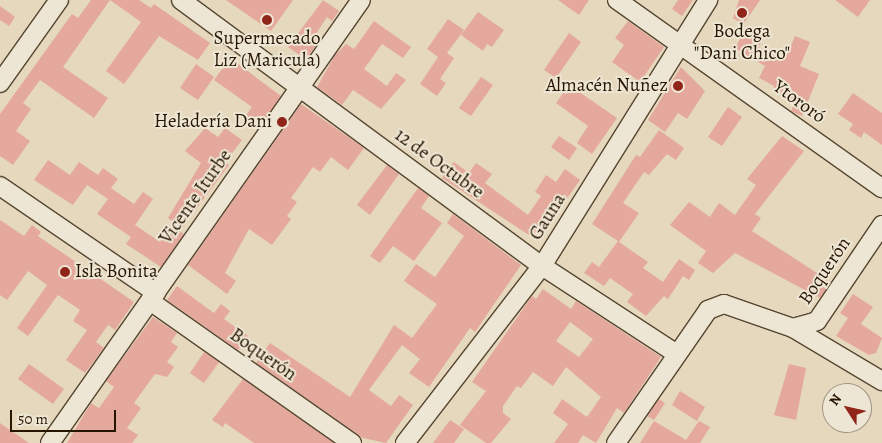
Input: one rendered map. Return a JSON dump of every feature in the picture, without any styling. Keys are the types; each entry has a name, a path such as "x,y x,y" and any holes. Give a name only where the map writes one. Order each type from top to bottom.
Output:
{"street":[{"path":"0,83 59,0"},
{"name":"12 de Octubre","path":"181,0 542,266 677,354"},
{"name":"Vicente Iturbe","path":"50,443 361,0"},
{"name":"Ytororó","path":"617,0 882,188"},
{"name":"Gauna","path":"405,443 542,266 708,0"},
{"name":"Boquerón","path":"0,186 352,443"},
{"name":"Boquerón","path":"677,354 708,310 724,304 793,328 817,322 882,225"},
{"path":"793,328 882,381"},
{"path":"616,443 677,354"}],"building":[{"path":"91,0 110,0 63,67 108,98 94,118 40,80 23,103 31,109 16,131 30,141 13,165 0,156 0,114 72,14 78,18"},
{"path":"110,0 139,0 151,8 154,4 210,43 198,60 159,36 124,84 106,71 141,22"},
{"name":"Supermecado Liz (Maricula)","path":"226,0 293,0 271,31"},
{"path":"323,0 339,11 332,21 327,17 314,37 319,41 309,55 301,56 288,47"},
{"path":"558,0 589,0 579,15"},
{"path":"678,0 693,0 682,16 672,9"},
{"name":"Bodega \"Dani Chico\"","path":"739,0 760,0 743,25 733,18"},
{"path":"835,0 870,0 858,17"},
{"path":"0,6 15,17 9,26 0,20"},
{"path":"478,12 504,30 492,47 487,44 483,51 461,35"},
{"path":"448,19 464,30 447,53 454,58 440,79 446,83 437,96 420,84 438,57 427,49"},
{"path":"374,21 411,47 403,58 382,44 364,69 387,86 396,73 406,80 381,109 353,90 342,105 317,87 335,55 346,44 354,49"},
{"path":"628,21 664,47 640,82 612,62 624,45 615,38"},
{"path":"745,30 763,40 758,47 785,60 795,36 810,42 800,66 819,74 802,116 791,111 796,100 772,91 774,86 759,78 765,66 735,48"},
{"path":"569,33 581,42 556,78 544,70"},
{"path":"230,58 281,96 258,128 244,118 252,107 214,80"},
{"path":"196,64 214,77 198,100 180,88"},
{"path":"681,67 705,91 687,119 678,113 665,132 648,120"},
{"path":"481,77 493,85 471,116 459,108"},
{"path":"569,85 617,118 592,154 577,143 588,126 556,103"},
{"path":"853,93 882,113 882,145 864,132 861,138 849,130 853,124 838,114"},
{"path":"301,104 364,148 348,170 331,157 320,172 313,167 291,198 297,202 287,216 291,219 272,245 249,229 225,273 236,281 227,294 188,265"},
{"path":"728,107 742,117 722,146 708,137"},
{"path":"205,128 218,137 225,128 242,140 225,163 229,165 182,228 168,218 201,163 185,151"},
{"path":"659,130 684,148 676,160 667,154 649,175 644,172 623,203 639,213 619,242 648,262 643,268 663,282 679,259 695,270 689,280 683,276 668,299 664,296 646,316 627,302 633,294 610,278 604,286 584,273 592,262 599,267 618,241 592,224 636,155 640,157"},
{"path":"559,136 577,148 569,160 551,147"},
{"path":"782,136 804,151 755,214 761,218 752,231 831,282 820,298 735,253 713,273 698,263 706,251 670,225 689,202 710,217 719,203 735,215 756,185 747,179"},
{"path":"48,160 70,175 79,162 98,175 103,168 118,179 111,188 134,204 143,192 153,199 135,225 160,242 172,226 184,234 161,267 126,244 131,237 97,214 108,199 87,185 73,205 34,180"},
{"path":"454,162 469,173 476,163 492,174 485,183 528,215 541,196 535,192 546,175 556,182 565,169 580,180 547,227 542,223 532,237 442,178"},
{"path":"387,165 399,174 370,215 357,205"},
{"path":"418,188 429,196 421,208 442,223 414,261 393,246 380,263 370,256"},
{"path":"453,214 521,265 475,332 470,328 429,387 409,373 420,359 402,345 369,390 391,406 399,395 413,405 386,443 363,438 256,363 270,343 350,397 394,325 412,338 437,304 404,281 416,264 435,277 464,236 447,223"},
{"path":"0,220 24,236 32,225 41,232 38,236 134,302 115,330 108,325 96,342 104,348 85,373 66,360 87,330 73,321 80,310 58,295 28,336 17,328 47,285 28,271 7,300 0,295"},
{"path":"177,286 214,313 221,304 230,311 224,319 248,336 238,350 167,300"},
{"path":"543,289 571,309 576,301 661,357 624,413 617,408 596,443 583,435 578,443 554,443 568,424 553,413 562,399 587,417 601,397 566,367 553,386 533,372 521,388 517,386 503,406 503,413 511,419 491,443 486,443 460,425 486,391 472,382 532,296 536,299","holes":["570,322 593,339 579,357 556,341"]},
{"path":"853,294 873,307 861,324 882,338 876,353 869,355 836,336 848,318 840,313"},
{"path":"153,317 177,333 171,342 178,347 167,362 174,367 167,377 155,374 134,403 141,408 127,428 138,435 132,443 67,443 91,403 99,408 114,387 106,381"},
{"path":"204,352 219,362 204,383 190,373"},
{"path":"29,364 64,389 53,404 18,379"},
{"path":"789,364 806,368 796,420 774,415"},
{"path":"243,379 334,443 254,443 225,423 223,427 212,420"},
{"path":"680,391 705,407 697,421 672,405"},
{"path":"659,399 665,403 654,420 647,416"},
{"path":"450,420 464,429 454,443 433,443"},
{"path":"654,421 686,440 699,421 710,427 700,443 640,443"},
{"path":"0,423 29,443 0,443"}],"place":[{"name":"Bodega \"Dani Chico\"","path":"742,13"},
{"name":"Supermecado Liz (Maricula)","path":"267,20"},
{"name":"Almacén Nuñez","path":"678,86"},
{"name":"Heladería Dani","path":"282,122"},
{"name":"Isla Bonita","path":"65,272"}]}
